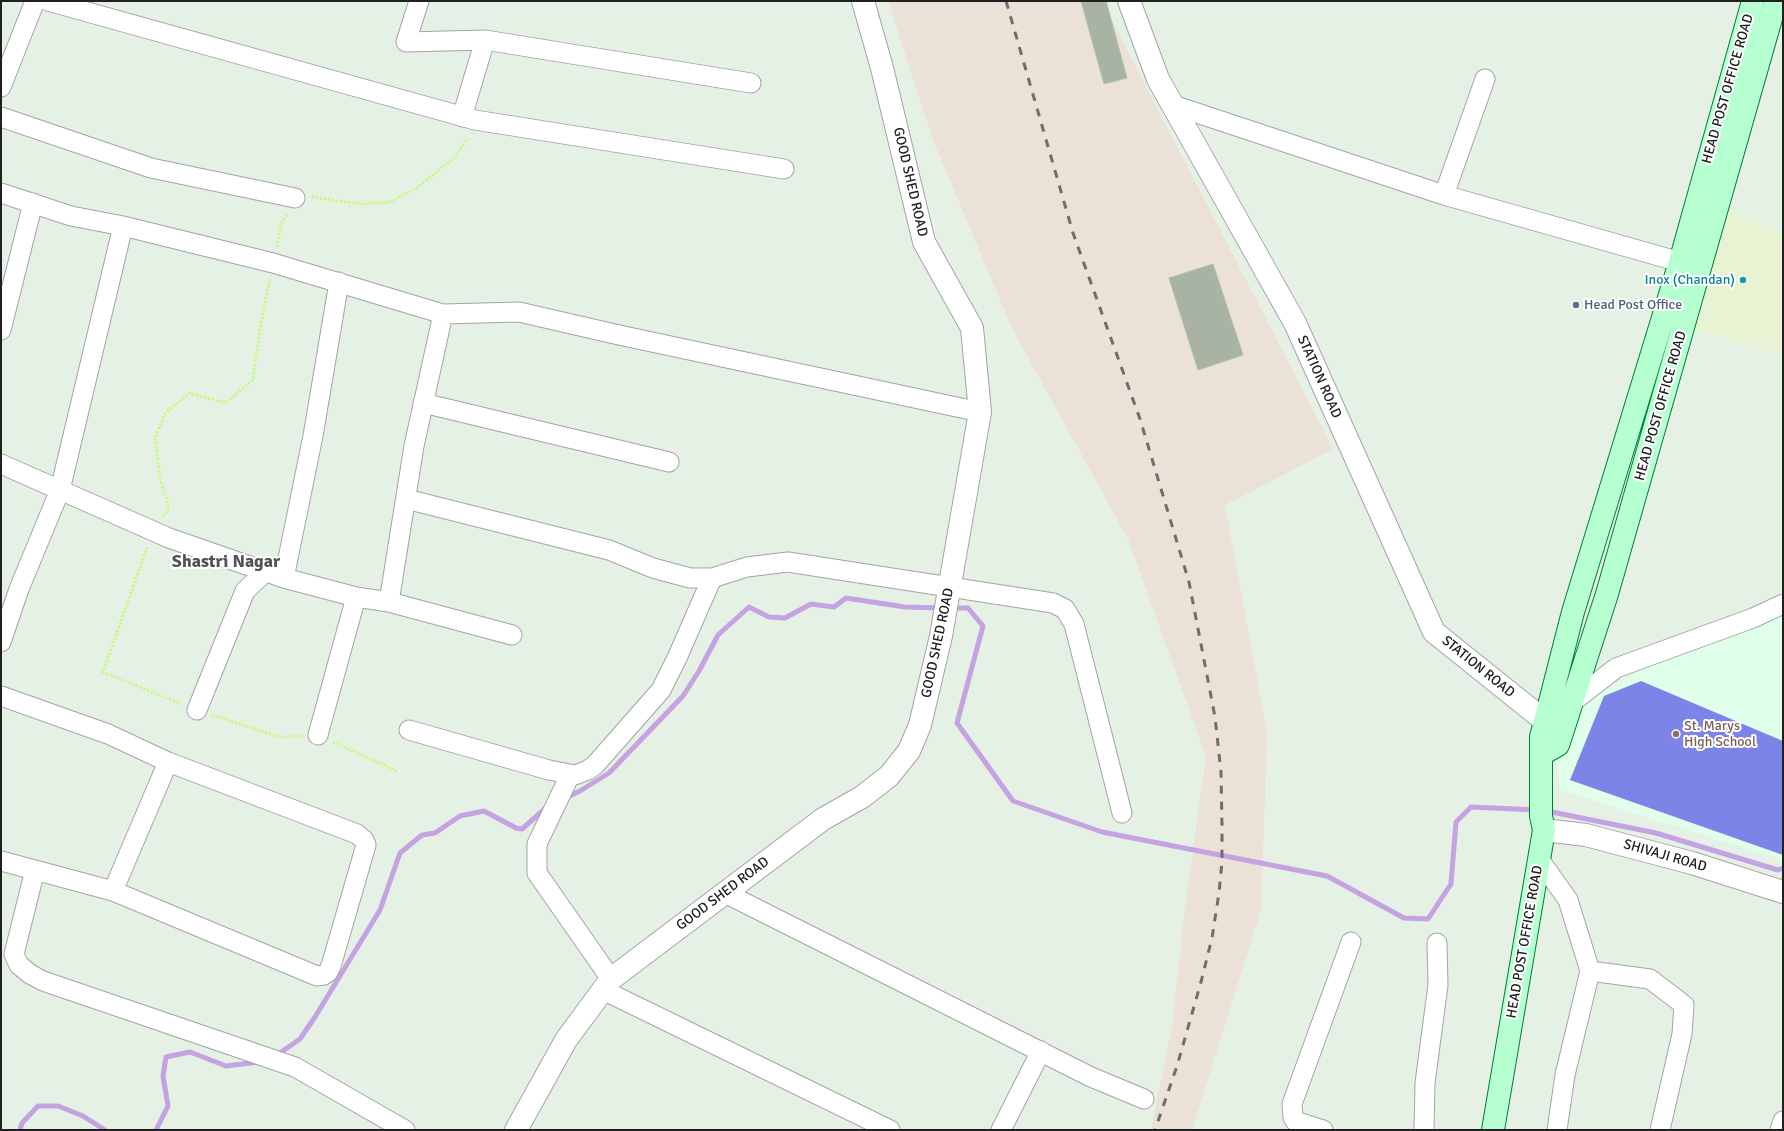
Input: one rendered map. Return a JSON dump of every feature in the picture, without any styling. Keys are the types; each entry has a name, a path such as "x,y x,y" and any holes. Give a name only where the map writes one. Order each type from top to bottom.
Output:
{"main road":[{"name":"HEAD POST OFFICE ROAD","path":"1493,1130 1539,859 1543,823 1542,737 1572,612 1680,262 1753,1"},
{"name":"HEAD POST OFFICE ROAD","path":"1542,754 1558,745 1607,594 1776,1"}],"street":[{"path":"1,87 7,54 35,1"},
{"path":"48,1 483,122 784,169"},
{"path":"420,1 406,42 485,40 751,83"},
{"name":"GOOD SHED ROAD","path":"516,1130 566,1040 607,984 823,819 862,797 889,776 909,751 920,726 948,602 980,412 972,328 924,242 882,68 862,1"},
{"name":"STATION ROAD","path":"1129,1 1158,79 1295,323 1434,632 1546,721"},
{"path":"462,117 485,40"},
{"path":"1444,195 1485,79"},
{"path":"1173,105 1444,195 1680,262"},
{"path":"1,117 151,168 295,198"},
{"path":"1,193 71,216 123,226 274,263 443,314 519,312 619,335 980,412"},
{"path":"1,330 33,204"},
{"path":"1,642 19,589 60,490 123,226"},
{"path":"284,578 313,436 339,282"},
{"path":"389,602 423,403 443,314"},
{"path":"423,403 669,462"},
{"path":"1,464 152,531 265,572 356,598 389,602 512,635"},
{"path":"406,498 609,550 653,568 690,578 712,578 747,567 788,562 948,602 1046,601 1053,603 1065,610 1074,624 1122,813"},
{"path":"197,710 245,591 265,572"},
{"path":"409,730 570,775 581,773 595,765 661,690 677,658 712,578"},
{"path":"318,735 356,598"},
{"path":"1546,721 1572,704 1616,668 1753,618 1783,604"},
{"path":"1,696 108,734 168,762 357,834 364,840 366,845 366,850 331,966 328,972 324,975 317,976 113,891 1,861"},
{"path":"113,891 168,762"},
{"path":"570,775 537,844 537,873 607,984 890,1130"},
{"name":"SHIVAJI ROAD","path":"1543,823 1692,864 1783,892"},
{"path":"1539,859 1568,900 1590,971 1564,1075 1557,1130"},
{"path":"36,870 14,954 20,965 30,974 43,981 296,1067 405,1130"},
{"path":"725,893 1091,1077 1144,1099"},
{"path":"1323,1130 1296,1121 1292,1117 1292,1104 1350,942"},
{"path":"1424,1130 1425,1084 1438,985 1437,943"},
{"path":"1590,971 1650,979 1684,1006 1682,1034 1660,1130"},
{"path":"1001,1130 1041,1051"},
{"path":"1780,1130 1783,1121"}],"path":[{"path":"397,772 318,735 280,737 197,710 103,672 152,531 170,508 160,479 155,437 166,412 190,393 226,403 253,380 260,328 282,222 295,198 318,197 361,204 390,202 417,188 453,160 468,138"}],"shaded area":[{"path":"888,1 1107,1 1112,20 1333,449 1225,505 1267,733 1261,910 1192,1130 1151,1130 1172,1026 1185,908 1206,756 1128,539 1012,328 933,140"},
{"name":"Inox (Chandan)","path":"1726,208 1783,233 1783,357 1688,327"},
{"name":"St. Marys High School","path":"1783,592 1783,860 1560,790 1557,762 1580,706 1699,635"},
{"path":"1641,681 1783,741 1783,855 1570,780 1604,696"}],"building":[{"path":"1081,1 1106,1 1127,78 1104,84"},
{"path":"1213,264 1243,355 1198,370 1169,278"}],"waterway":[{"path":"565,798 580,791 609,773 683,696 699,671 718,635 749,607 769,617 785,618 811,604 834,607 846,598 905,607 941,608"},
{"path":"951,608 968,608 983,626 957,723 1013,801 1102,832 1327,876 1404,918 1428,919 1451,884 1456,822 1471,807 1537,810"},
{"path":"277,1055 300,1039 315,1017 380,910 400,853 422,835 435,833 460,816 484,811 516,828 522,829 547,807"},
{"path":"1547,811 1656,833 1778,870 1783,868"},
{"path":"156,1130 168,1106 163,1076 166,1057 190,1052 226,1066 259,1062"},
{"path":"20,1130 22,1123 38,1106 58,1106 83,1116 105,1130"}],"railway":[{"path":"1006,1 1073,233 1140,419 1189,582 1215,717 1221,772 1222,861 1219,893 1212,938 1201,982 1177,1066 1155,1130"}],"place":[{"name":"Inox (Chandan)","path":"1743,280"},
{"name":"Head Post Office","path":"1576,305"},
{"name":"St. Marys High School","path":"1676,734"}],"district":[{"name":"Shastri Nagar","path":"226,562"}]}
